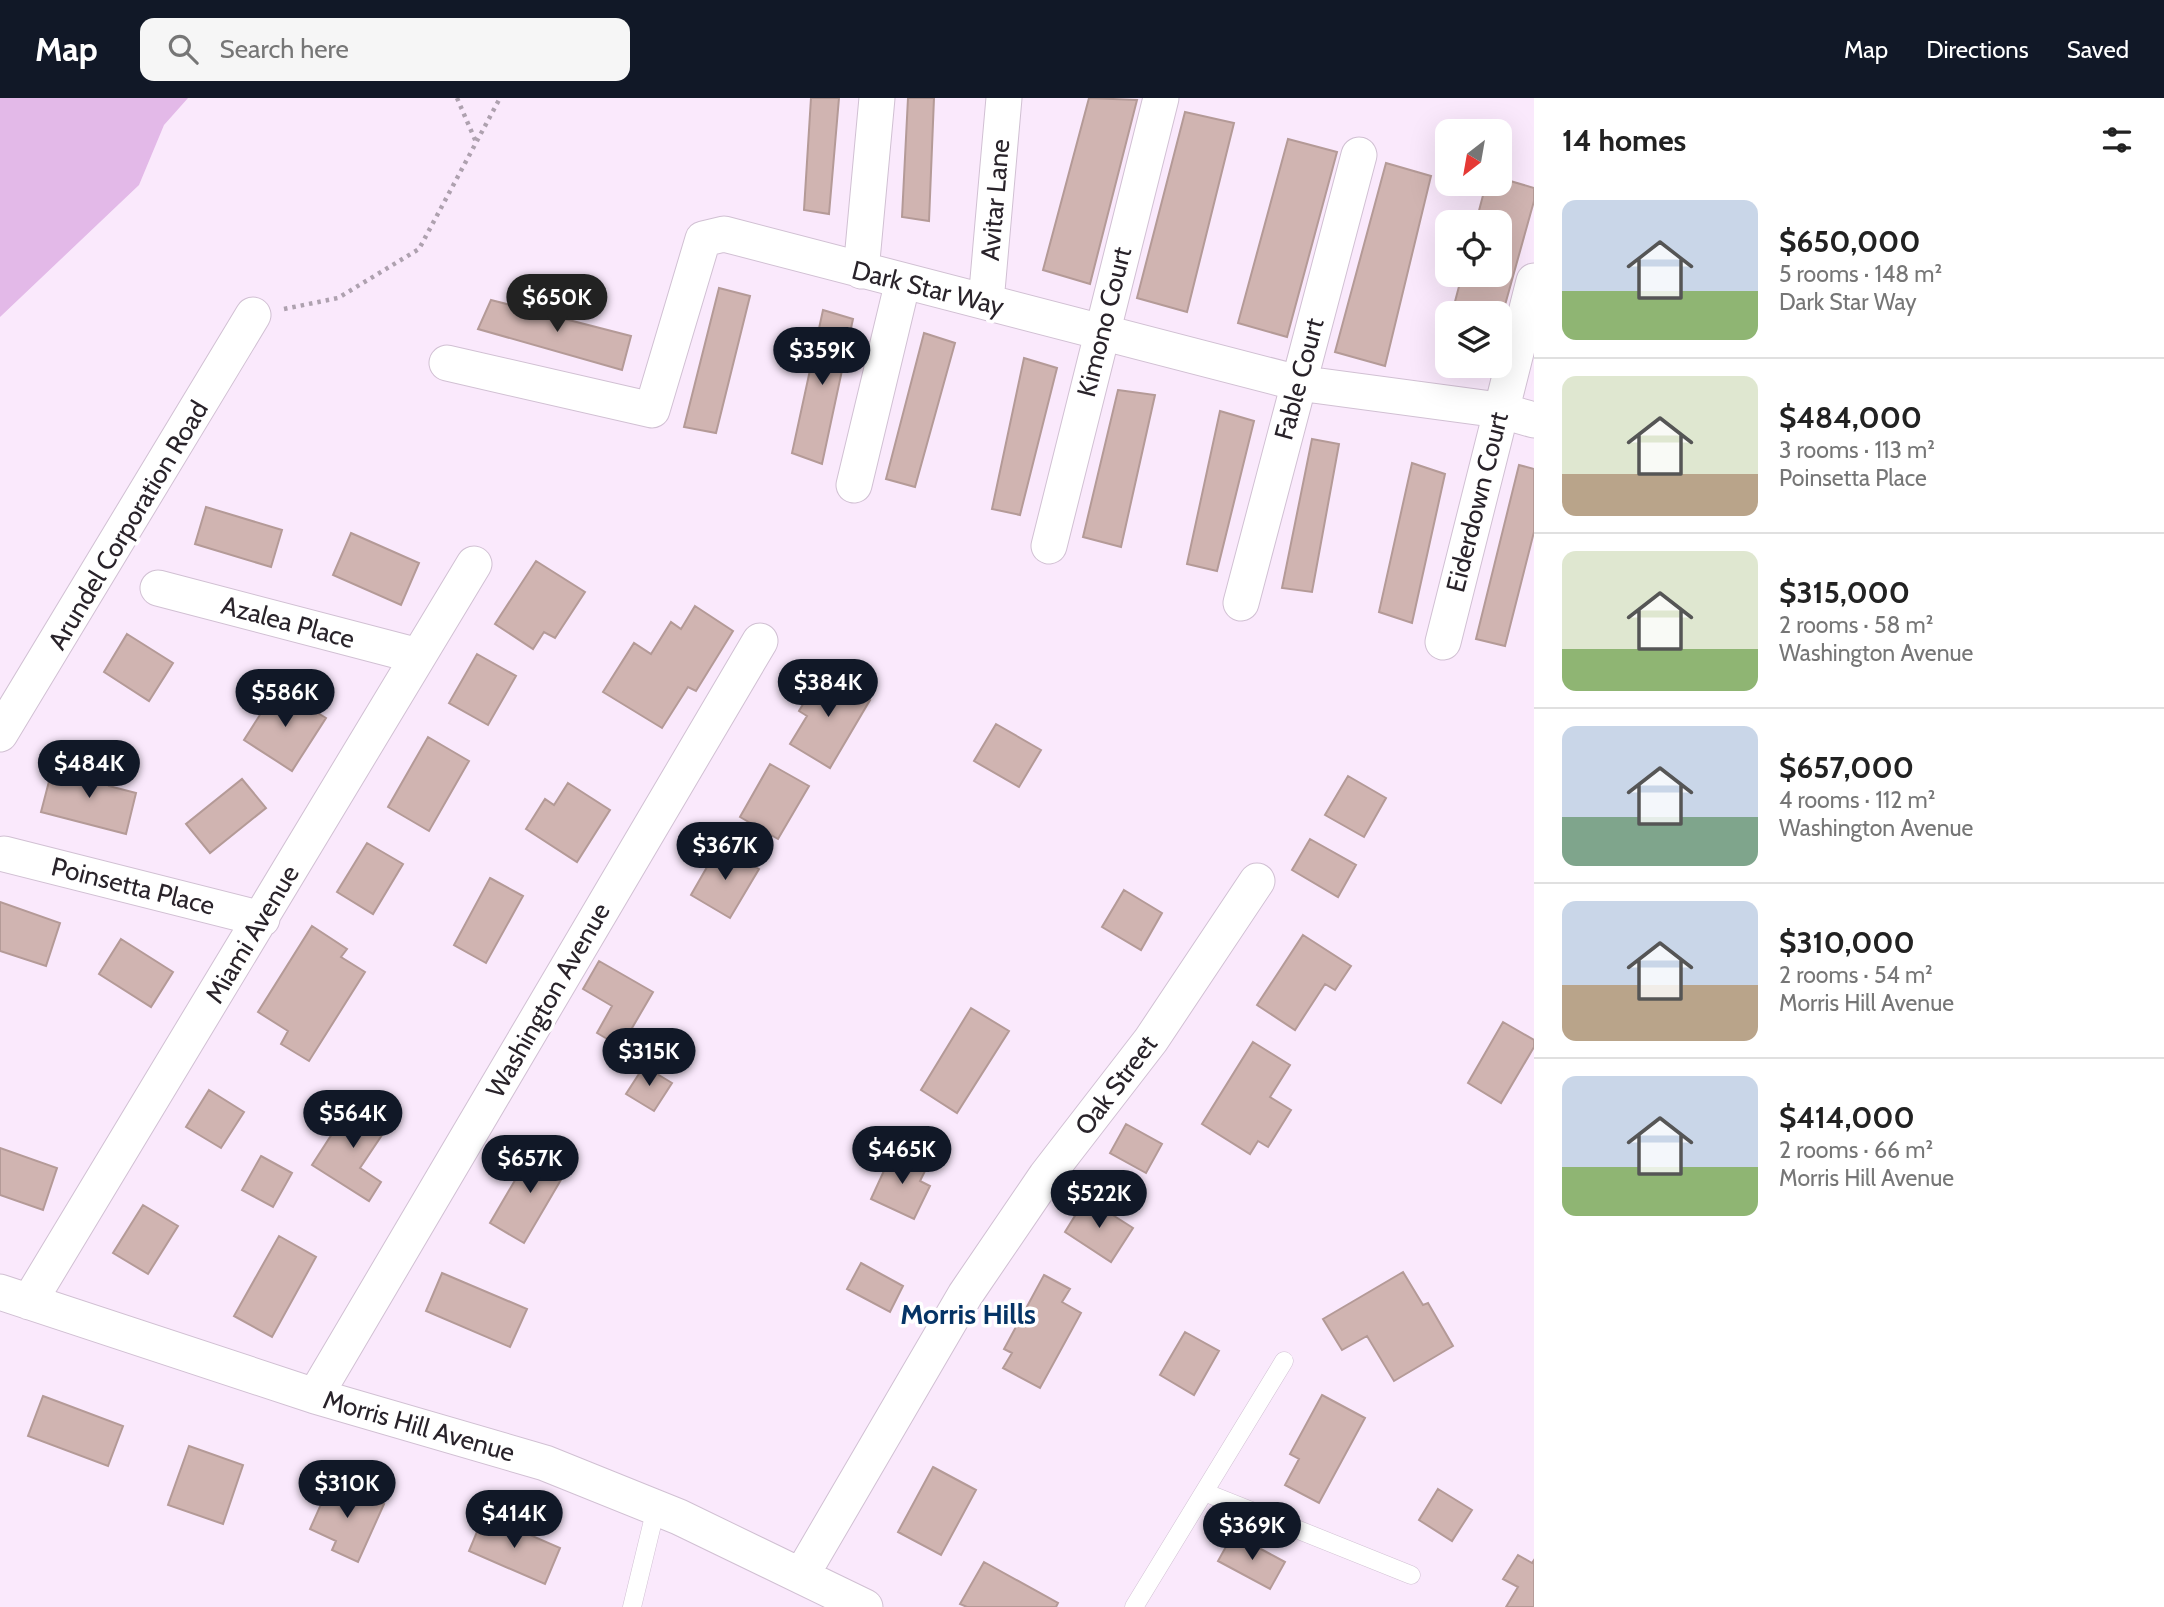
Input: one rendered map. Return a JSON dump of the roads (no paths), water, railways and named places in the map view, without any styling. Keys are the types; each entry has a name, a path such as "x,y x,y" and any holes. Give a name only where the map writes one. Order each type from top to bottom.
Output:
{"street":[{"path":"861,271 877,98"},
{"name":"Avitar Lane","path":"986,302 1004,98"},
{"name":"Kimono Court","path":"1049,546 1100,331 1161,98"},
{"name":"Fable Court","path":"1241,603 1359,155"},
{"name":"Dark Star Way","path":"447,363 652,410 703,239 724,234 1298,383 1499,410 1534,420"},
{"path":"854,485 903,281"},
{"name":"Eiderdown Court","path":"1443,642 1499,410 1534,281"},
{"name":"Arundel Corporation Road","path":"0,734 253,315"},
{"name":"Miami Avenue","path":"14,1297 262,919 474,564"},
{"name":"Azalea Place","path":"158,588 418,656"},
{"name":"Washington Avenue","path":"315,1396 760,641"},
{"name":"Poinsetta Place","path":"4,854 262,919"},
{"name":"Oak Street","path":"802,1576 965,1295 1046,1176 1151,1041 1257,881"},
{"name":"Morris Hill Avenue","path":"14,1297 315,1396 545,1463 656,1508 865,1607"}],"lane":[{"path":"1134,1607 1284,1362"},
{"path":"1204,1492 1411,1575"},
{"path":"632,1607 656,1508"}],"district":[{"name":"Morris Hills","path":"968,1314"}]}
